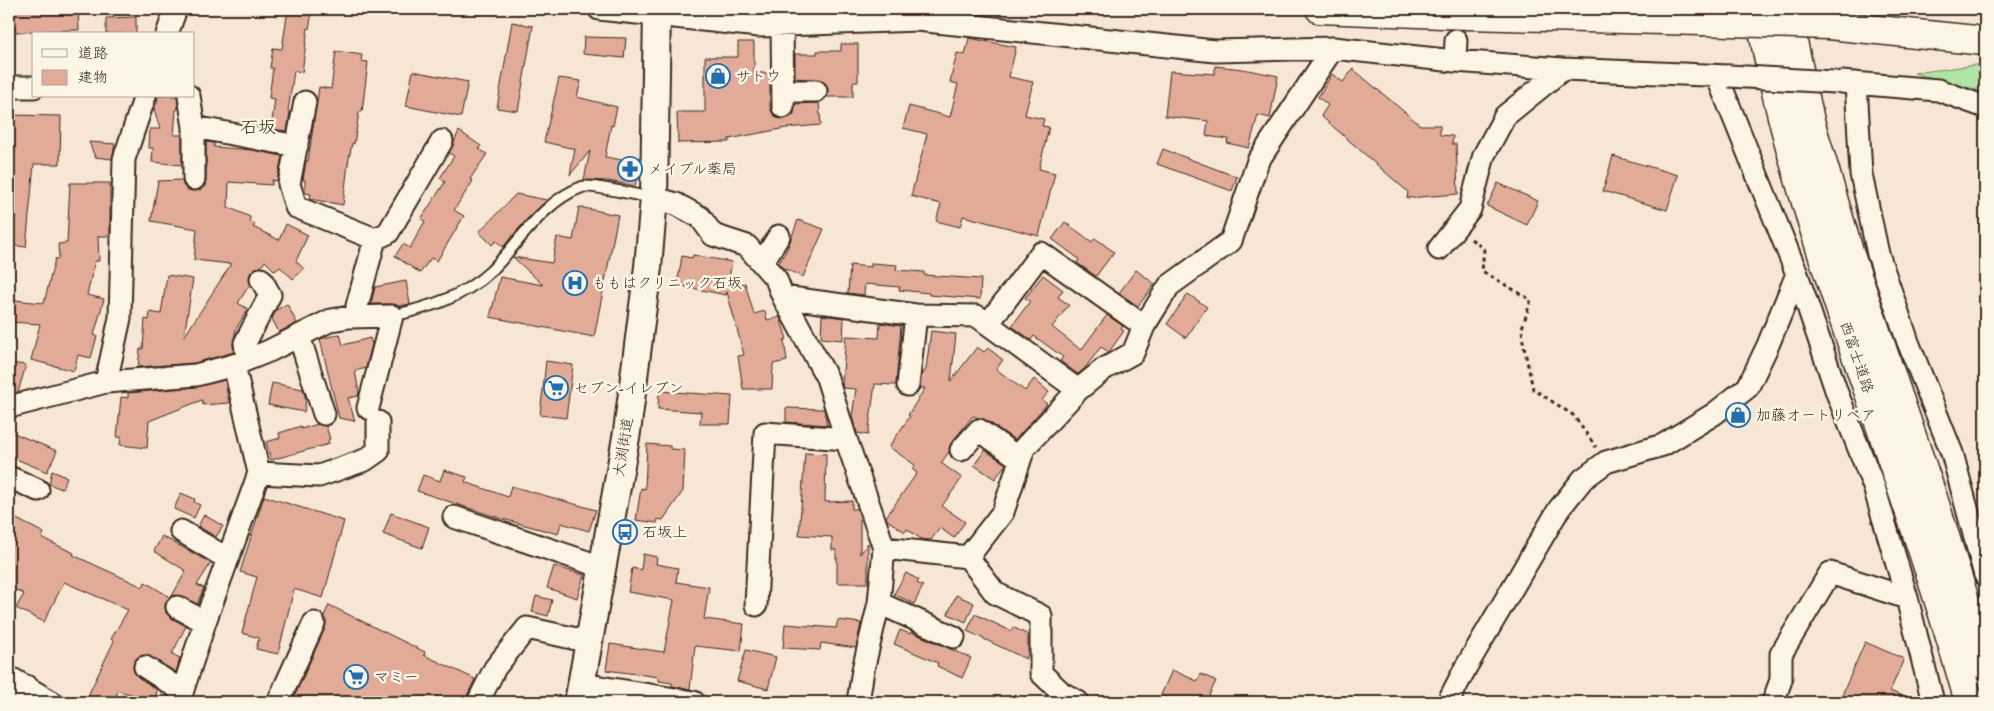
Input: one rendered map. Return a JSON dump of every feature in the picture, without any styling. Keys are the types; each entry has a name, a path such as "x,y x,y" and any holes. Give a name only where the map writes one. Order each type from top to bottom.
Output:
{"highway":[{"path":"1320,9 1468,16 1985,28"},
{"name":"西富士道路","path":"1759,9 1768,62 1799,181 1822,255 1946,619 1968,702"},
{"name":"西富士道路","path":"1786,9 1810,121 1850,255 1932,495 1985,665"},
{"path":"1829,25 1985,41"},
{"path":"1923,550 1950,702"}],"street":[{"path":"168,32 176,9"},
{"path":"176,9 180,32"},
{"path":"599,9 657,12 759,26 917,20 1214,51 1332,48 1455,61 1563,69 1845,82 1938,90 1985,107"},
{"name":"大渕街道","path":"580,693 627,432 648,267 654,198 657,12"},
{"path":"782,25 783,99 816,91"},
{"path":"1455,61 1456,40"},
{"path":"968,557 1003,512 1024,448 1078,390 1104,368 1133,353 1144,326 1169,286 1231,241 1258,161 1332,48"},
{"path":"1439,249 1470,209 1484,155 1505,116 1563,69"},
{"path":"1723,76 1797,274 1837,393 1874,487 1933,702"},
{"path":"1845,82 1861,174 1878,254 1908,342 1952,453 1985,575"},
{"path":"9,87 32,87"},
{"path":"106,382 120,318 124,159 145,98"},
{"path":"189,98 194,127 194,179"},
{"path":"305,102 289,184 296,207 375,239 388,233 442,141"},
{"path":"194,127 297,146"},
{"path":"654,198 676,204 700,217 713,235 747,246 776,279 827,378 884,548 879,603 863,670 858,702"},
{"path":"762,263 779,236"},
{"path":"357,306 375,239"},
{"path":"988,324 1041,253 1144,326"},
{"path":"1448,702 1466,667 1560,509 1583,479 1606,462 1663,445 1714,414 1748,387 1768,345 1797,274"},
{"path":"145,666 180,696 259,473 241,362 245,343 270,295 261,279"},
{"path":"784,297 916,315 977,316 1078,390"},
{"path":"908,385 916,315"},
{"path":"9,407 106,382 196,375 241,362 331,320 350,317 392,316 373,415 378,451 365,460 320,476 259,473"},
{"path":"299,336 324,414"},
{"path":"960,450 978,430 1020,459"},
{"path":"756,605 766,433 846,439"},
{"path":"9,477 38,490"},
{"path":"454,517 602,567"},
{"path":"181,531 228,559"},
{"path":"884,548 968,557 995,593 1042,616 1041,673 1062,693 1078,702"},
{"path":"1773,702 1781,680 1781,654 1830,573 1906,598"},
{"path":"879,603 954,637"},
{"path":"177,607 205,622"},
{"path":"278,702 314,623"},
{"path":"478,702 495,668 527,628 590,642"},
{"path":"17,688 52,702"},
{"path":"580,693 694,702"}],"lane":[{"path":"392,316 423,309 453,298 489,272 554,203 584,186 654,198"}],"path":[{"path":"1457,227 1484,249 1482,271 1531,300 1522,328 1523,342 1533,388 1573,415 1606,462"}],"green space":[{"path":"1985,65 1985,92 1914,73"}],"building":[{"path":"78,9 79,30 15,32 14,11"},
{"path":"288,9 303,9 303,11 312,12 302,72 294,71 287,131 271,129 275,99 269,98 273,68 270,68 273,48 282,49"},
{"path":"136,17 136,32 106,32 106,18"},
{"path":"512,22 533,26 518,111 497,108"},
{"path":"584,37 626,38 624,58 583,54"},
{"path":"969,38 1016,47 1009,77 1033,82 1025,115 1044,119 1042,126 1049,127 1039,169 1055,173 1039,236 963,216 960,227 936,221 941,204 911,196 927,134 903,128 909,106 950,117 958,84 950,82 957,53 965,55"},
{"path":"738,42 754,42 754,73 770,73 770,107 777,118 784,119 794,114 795,104 819,103 821,125 786,128 729,139 729,142 678,143 677,112 705,112 705,57 738,57"},
{"path":"841,44 858,44 858,82 853,82 853,97 827,97 827,85 822,80 795,78 795,54 817,54 817,51 841,51"},
{"path":"336,51 362,55 361,61 368,62 362,112 359,112 354,144 352,143 343,205 310,199 311,194 305,193 305,180 303,180 306,161 308,161 319,87 331,89"},
{"path":"1215,66 1278,76 1270,118 1258,115 1249,148 1227,143 1228,139 1206,136 1208,121 1165,116 1170,71 1215,74"},
{"path":"1353,69 1420,125 1440,125 1440,135 1453,136 1452,144 1456,144 1458,194 1407,198 1408,192 1321,116 1328,105 1318,97 1332,74 1343,82"},
{"path":"413,71 468,82 461,117 406,106"},
{"path":"559,78 581,81 577,97 617,107 613,126 611,125 605,157 640,163 635,186 608,181 584,180 590,151 570,175 575,149 544,142"},
{"path":"157,98 177,98 178,109 176,110 174,135 182,135 182,165 152,162 153,148 149,148 150,129 160,129 154,109 158,102"},
{"path":"9,115 61,116 60,164 34,164 26,247 9,245"},
{"path":"459,131 481,146 479,149 487,154 470,179 473,181 454,210 464,216 437,261 431,258 420,273 395,256 403,244 410,248 425,221 421,219 445,182 440,178 454,156 449,153"},
{"path":"89,142 115,144 112,159 95,157"},
{"path":"206,142 214,143 214,147 252,150 282,156 277,181 272,180 272,185 229,182 228,207 250,217 250,222 255,224 253,227 279,240 286,224 308,235 296,261 304,269 293,279 280,267 275,271 265,261 261,267 255,268 251,272 250,284 238,303 248,309 236,329 233,344 234,352 194,363 138,367 140,349 143,349 145,319 149,320 150,312 161,314 167,275 193,279 184,337 231,264 194,260 197,229 151,221 158,181 182,180 187,190 194,191 200,190 205,186"},
{"path":"1163,149 1237,177 1232,191 1157,164"},
{"path":"1613,156 1678,175 1667,210 1603,191"},
{"path":"70,183 110,183 110,236 98,236 99,261 95,261 87,295 104,299 94,335 97,336 91,358 78,355 74,371 31,360 40,324 9,322 9,303 13,304 13,300 44,303 55,259 59,258 58,244 67,243"},
{"path":"1498,183 1538,201 1527,225 1487,206"},
{"path":"516,194 547,200 527,219 503,247 496,241 492,245 479,232"},
{"path":"579,207 618,215 594,337 490,317 500,277 543,285 513,257 552,263 557,237 573,240"},
{"path":"798,220 824,229 803,277 783,268 779,263 788,247"},
{"path":"1065,222 1092,242 1095,238 1114,252 1096,276 1077,263 1079,259 1052,239"},
{"path":"693,255 732,262 727,288 745,283 754,314 765,311 767,320 780,317 787,339 784,340 787,361 773,364 772,389 743,389 738,356 744,355 727,292 726,295 677,285 682,256 692,258"},
{"path":"871,263 897,265 896,270 924,272 924,275 981,279 980,299 929,295 929,293 899,290 900,287 865,284 864,295 848,293 850,265 871,267"},
{"path":"1136,270 1155,284 1138,306 1119,293"},
{"path":"1043,275 1063,290 1058,297 1069,305 1052,327 1081,350 1107,315 1123,326 1121,329 1124,331 1109,352 1101,347 1078,374 1060,361 1063,357 1034,336 1031,340 1012,326 1030,301 1025,298"},
{"path":"406,281 410,304 399,306 371,304 375,287"},
{"path":"1188,294 1207,307 1186,338 1167,324"},
{"path":"287,304 297,323 279,332 272,319 276,310"},
{"path":"822,315 844,318 843,340 821,338"},
{"path":"880,323 901,326 896,385 875,384 868,435 857,433 852,416 856,389 843,388 846,336 879,338"},
{"path":"931,331 956,334 951,381 977,347 984,352 988,348 1003,360 996,369 1025,391 1034,379 1049,392 1042,400 1047,404 1015,440 986,420 973,416 952,442 949,452 941,463 962,478 942,506 965,522 954,538 940,528 931,540 921,539 907,529 905,532 887,520 886,517 917,473 912,469 915,465 889,447 910,416 908,415 925,388 920,388 921,377 926,369"},
{"path":"340,334 343,345 370,338 372,344 366,368 355,371 358,396 348,398 355,421 339,418 320,339"},
{"path":"546,361 573,365 566,418 540,415"},
{"path":"9,363 26,365 18,392 9,394"},
{"path":"225,380 229,403 203,405 202,400 149,421 147,448 120,445 121,437 117,437 121,397 128,398 128,393 197,387"},
{"path":"272,383 303,389 306,400 304,412 268,405"},
{"path":"659,391 732,396 730,424 700,424 701,412 658,409"},
{"path":"786,408 824,409 827,425 786,422"},
{"path":"318,424 326,426 330,439 328,440 329,444 271,460 266,442 280,438 279,433 301,426 301,429"},
{"path":"9,431 57,451 47,472 9,456"},
{"path":"647,444 670,446 670,449 685,450 683,491 663,520 658,519 657,523 636,520 641,488 645,489"},
{"path":"985,450 1006,464 995,479 974,465"},
{"path":"805,453 826,454 825,502 852,501 852,509 857,509 860,516 860,554 868,543 868,583 837,583 837,558 836,550 832,550 832,537 799,535"},
{"path":"444,470 467,477 465,482 508,497 511,486 596,510 589,531 561,523 558,534 499,518 417,491 423,475 440,481"},
{"path":"52,471 67,477 62,489 49,484"},
{"path":"181,493 195,499 194,502 200,505 194,518 174,509"},
{"path":"264,496 344,521 323,598 294,589 278,654 256,649 259,638 242,633 257,577 240,572"},
{"path":"391,513 429,527 422,548 383,534"},
{"path":"9,515 44,533 42,538 74,553 73,555 143,587 145,582 170,597 166,602 166,613 186,626 172,654 180,658 176,672 146,655 139,656 133,666 134,672 138,677 157,690 155,700 118,691 114,702 85,702 114,641 111,639 128,610 64,582 44,622 16,608 24,594 9,587"},
{"path":"204,515 223,526 216,537 198,526"},
{"path":"162,536 211,563 197,585 204,588 197,604 182,596 172,596 186,571 154,551"},
{"path":"643,554 657,557 656,564 678,568 676,582 709,587 704,619 744,624 741,651 695,646 690,689 672,686 672,683 659,681 659,677 606,670 610,644 664,652 674,600 628,592 632,568 641,570"},
{"path":"554,566 584,575 577,598 547,588"},
{"path":"906,573 919,580 917,583 923,586 914,604 894,594"},
{"path":"956,595 974,603 966,622 948,614"},
{"path":"536,596 552,600 548,616 532,612"},
{"name":"マミー","path":"329,605 425,652 424,655 475,679 464,702 292,702 325,628 324,616"},
{"path":"975,614 1011,631 1013,627 1028,635 1028,654 1026,659 967,631"},
{"path":"838,620 861,623 856,648 821,643 820,650 783,648 785,624 836,628"},
{"path":"900,630 910,634 911,632 971,658 962,678 937,666 938,663 894,644"},
{"path":"1865,642 1904,659 1890,691 1916,702 1839,702"},
{"path":"746,650 776,657 768,689 737,681"},
{"path":"1172,670 1197,681 1201,674 1216,681 1206,702 1177,702 1161,695"}],"place":[{"name":"サトウ","path":"718,76"},
{"name":"メイプル薬局","path":"630,169"},
{"name":"ももはクリニック石坂","path":"575,283"},
{"name":"セブン-イレブン","path":"556,388"},
{"name":"加藤オートリペア","path":"1738,415"},
{"name":"石坂上","path":"625,532"},
{"name":"マミー","path":"356,677"}],"district":[{"name":"石坂","path":"258,127"}]}
